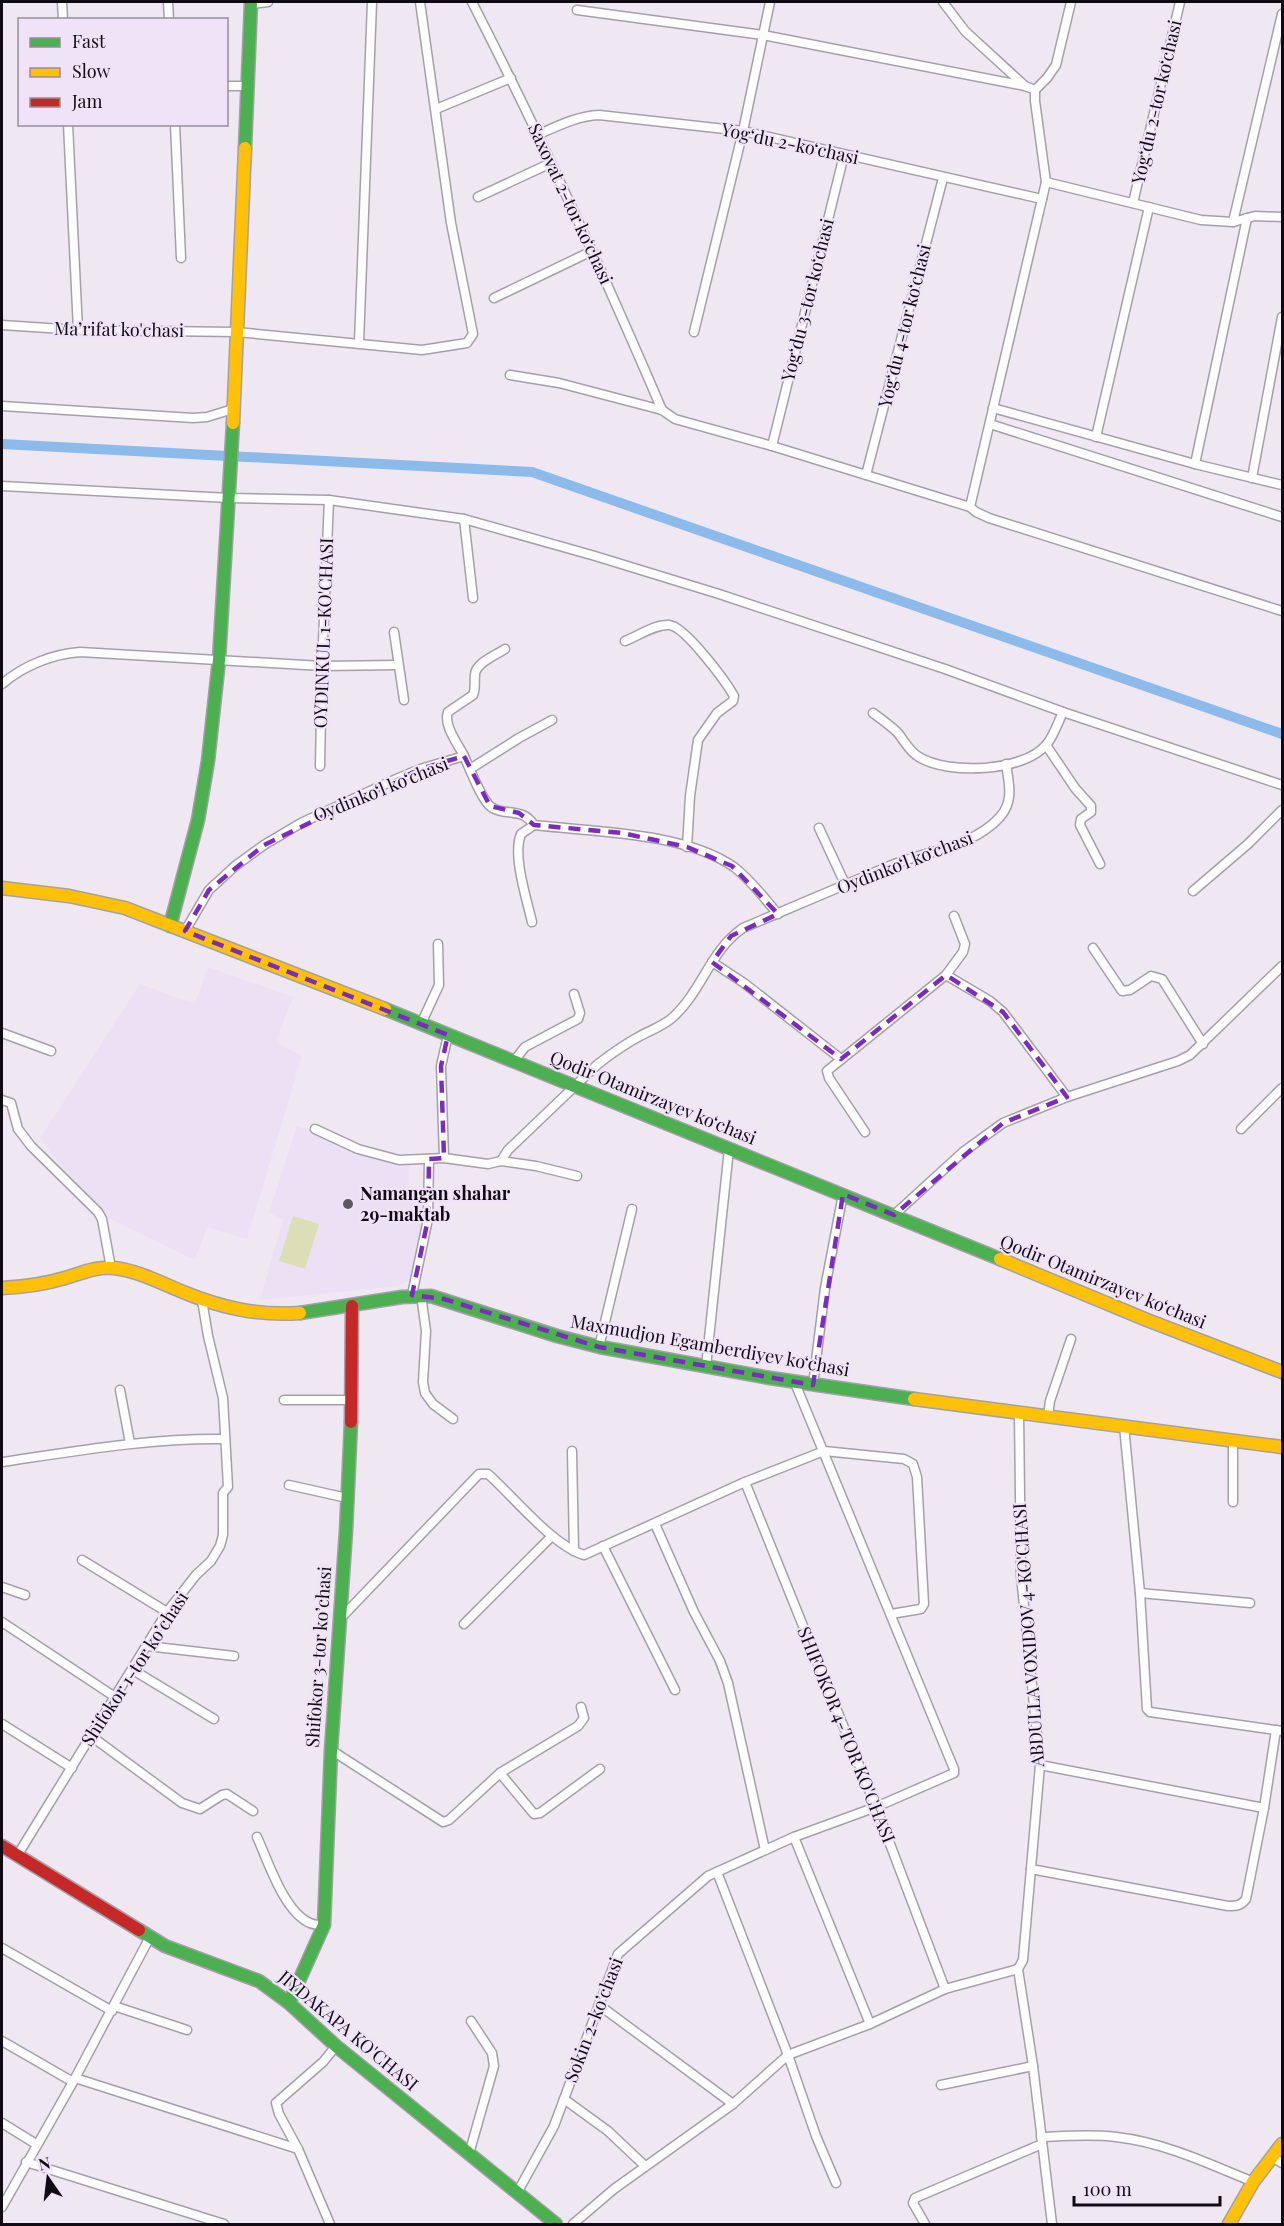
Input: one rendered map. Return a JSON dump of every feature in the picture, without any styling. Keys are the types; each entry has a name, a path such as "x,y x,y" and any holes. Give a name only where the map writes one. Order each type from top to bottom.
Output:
{"street":[{"path":"62,2 63,18"},
{"path":"168,2 169,18"},
{"path":"170,926 198,820 208,761 219,660 237,332 251,3 268,2"},
{"path":"359,343 372,2"},
{"path":"420,2 436,109 511,78"},
{"name":"Saxovat 2-tor koʻchasi","path":"472,2 511,78 592,251 662,410"},
{"path":"694,332 743,131 770,2"},
{"path":"943,2 965,31 1025,86"},
{"path":"970,507 1046,182 1035,90 1056,65 1071,2"},
{"name":"Yogʻdu 2-tor koʻchasi","path":"1133,203 1180,2"},
{"path":"577,10 763,34 1025,86 1035,90"},
{"path":"1233,222 1282,14"},
{"path":"228,86 247,86"},
{"name":"Maʼrifat ko'chasi","path":"2,325 78,330 237,332 422,350 463,344 472,337 451,223 436,109"},
{"name":"Yogʻdu 2-koʻchasi","path":"537,135 586,115 743,131 1042,199"},
{"path":"68,126 78,330"},
{"path":"175,126 181,258"},
{"name":"Yogʻdu 3-tor koʻchasi","path":"772,446 844,155"},
{"path":"478,197 551,163"},
{"name":"Yogʻdu 4-tor koʻchasi","path":"866,475 943,178"},
{"path":"1046,182 1201,220 1233,222 1247,218 1282,217"},
{"path":"1096,436 1149,207"},
{"path":"1195,464 1247,218"},
{"path":"494,298 592,251"},
{"path":"1252,478 1282,317"},
{"path":"510,375 560,383 662,410 675,419 772,446 970,507 982,515 1282,611"},
{"path":"2,406 193,418 232,414"},
{"path":"993,408 1195,464 1282,485"},
{"path":"990,424 1282,517"},
{"path":"2,486 229,493 329,500 464,519 719,594 1282,785"},
{"name":"OYDINKUL 1-KO'CHASI","path":"320,766 321,666 329,500"},
{"path":"464,519 473,598"},
{"path":"625,641 658,627 674,626 715,667 734,695 732,701 717,714 698,740 690,796 687,847"},
{"path":"394,632 404,700"},
{"path":"464,756 448,724 448,712 473,695 474,673 478,667 505,650"},
{"path":"2,684 31,666 67,653 321,666 398,664"},
{"path":"873,713 897,732 909,749 927,761 956,768 974,769 1006,765 1030,756 1046,745 1063,712"},
{"path":"470,769 552,720"},
{"path":"1046,745 1075,788 1091,806 1091,812 1081,819 1080,825 1100,864"},
{"name":"Oydinkoʻl koʻchasi","path":"185,932 209,890 235,866 264,845 301,823 394,780 464,756 489,805 519,813 534,825 622,833 687,847 732,866 746,877 778,914"},
{"name":"Oydinkoʻl koʻchasi","path":"501,1161 508,1150 598,1064 672,1018 683,1006 731,936 743,928 889,866 970,838 986,830 1000,817 1009,801 1010,786 1006,765"},
{"path":"1193,891 1248,844 1282,810"},
{"path":"532,922 518,846 521,834 534,825"},
{"path":"819,828 846,886"},
{"name":"Qodir Otamirzayev koʻchasi","path":"2,888 69,896 125,909 170,926 577,1086 1147,1320 1282,1372"},
{"path":"865,1132 827,1075 830,1067 946,975 963,952 965,944 954,916"},
{"path":"421,1024 439,985 438,944"},
{"path":"1093,948 1122,992 1130,990 1151,976 1162,979 1203,1044"},
{"path":"712,962 744,982 841,1059"},
{"path":"894,1215 963,1152 1003,1123 1067,1096 1178,1061 1190,1055 1282,966"},
{"path":"946,975 990,1001 1003,1012 1067,1096"},
{"path":"514,1061 525,1047 578,1019 580,1013 574,994"},
{"path":"2,1033 51,1051"},
{"path":"444,1158 441,1066 448,1035"},
{"path":"1240,1129 1282,1088"},
{"path":"2,1100 11,1103 18,1129 31,1146 98,1212 102,1219 111,1268"},
{"path":"315,1129 376,1155 399,1160 444,1158 488,1164 501,1161 536,1166 577,1176"},
{"path":"706,1367 729,1149"},
{"path":"429,1159 428,1219 417,1295 426,1331 423,1387 428,1398 453,1419"},
{"path":"813,1385 825,1288 843,1194"},
{"path":"599,1347 632,1209"},
{"name":"Maxmudjon Egamberdiyev koʻchasi","path":"2,1288 41,1283 111,1268 126,1270 231,1310 272,1314 352,1306 417,1295 444,1299 574,1342 795,1383 1282,1447"},
{"name":"Shifokor 1-tor koʼchasi","path":"17,1856 167,1612 196,1575 211,1561 220,1546 223,1535 223,1493 228,1488 222,1398 202,1300"},
{"name":"Shifokor 3-tor koʼchasi","path":"289,2002 324,1925 330,1750 352,1400 352,1306"},
{"path":"1048,1416 1050,1401 1071,1339"},
{"path":"339,1620 479,1474 488,1474 552,1536 584,1555 745,1482 824,1451 904,1460 910,1462 914,1467 919,1493 924,1604 921,1609 891,1614 824,1451 795,1383"},
{"path":"120,1390 130,1443"},
{"path":"284,1400 352,1400"},
{"name":"ABDULLA VOXIDOV 4-KO'CHASI","path":"1018,1969 1023,1960 1040,1765 1021,1576 1019,1413"},
{"path":"1031,1869 1237,1906 1243,1904 1246,1899 1279,1731 1147,1710 1140,1593 1124,1426"},
{"path":"2,1462 130,1443 180,1439 225,1439"},
{"path":"1233,1440 1233,1502"},
{"path":"572,1451 574,1551"},
{"name":"SHIFOKOR 4-TOR KO'CHASI","path":"745,1482 876,1807 945,1989"},
{"path":"289,1485 347,1498"},
{"path":"656,1524 728,1683 765,1850"},
{"path":"464,1624 552,1536"},
{"path":"603,1546 675,1690"},
{"path":"82,1560 167,1612"},
{"path":"2,1587 25,1595"},
{"path":"1140,1593 1250,1603"},
{"name":"Sokin 2-koʼchasi","path":"517,2193 554,2126 618,1954 708,1876 794,1837 876,1807 954,1773 891,1614"},
{"path":"2,1622 115,1697"},
{"path":"147,1646 234,1656"},
{"path":"133,1670 214,1719"},
{"path":"330,1750 442,1822 449,1820 500,1773 578,1726 584,1718 581,1707"},
{"path":"2,1724 72,1768"},
{"path":"91,1736 182,1803 200,1809 227,1794 254,1811"},
{"path":"1040,1765 1264,1808"},
{"path":"500,1773 534,1814 540,1813 600,1769"},
{"path":"257,1837 286,1901 298,1915 310,1923 324,1925"},
{"path":"794,1837 870,2024"},
{"name":"JIYDAKAPA KO'CHASI","path":"2,1846 165,1946 259,1981 289,2002 336,2046 556,2224"},
{"path":"717,1872 836,2184"},
{"path":"2,2208 74,2080 150,1937"},
{"path":"2,1948 113,2008 187,2030"},
{"path":"573,2224 614,2189 733,2104 788,2055 870,2024 945,1989 1018,1969 1033,2066 1052,2224"},
{"path":"599,2005 733,2104"},
{"path":"469,2154 494,2061 492,2053 471,2021"},
{"path":"2,2042 74,2080 298,2150"},
{"path":"330,2224 276,2103 323,2062 336,2046"},
{"path":"941,2085 1033,2066"},
{"path":"564,2099 608,2131 645,2166"},
{"path":"2,2123 36,2144"},
{"path":"925,2224 913,2203 915,2198 1041,2140 1084,2135 1118,2137 1163,2148 1253,2182"},
{"path":"1228,2224 1253,2182 1277,2160 1282,2144"},
{"path":"26,2162 224,2224"}],"highlighted area":[{"path":"464,756 490,806 519,813 534,825 622,833 687,847 732,866 778,914 731,936 712,962 841,1059 946,975 1003,1012 1067,1097 1003,1123 894,1215 843,1194 813,1385 599,1347 444,1299 412,1295 428,1219 429,1159 444,1158 441,1066 448,1035 185,931 209,890 264,845 420,769"}],"shaded area":[{"path":"208,967 293,997 276,1042 302,1056 247,1239 207,1227 195,1260 110,1219 60,1165 40,1138 140,984 195,1004"},
{"name":"Namangan shahar 29-maktab","path":"297,1126 375,1156 410,1165 408,1189 424,1195 423,1222 410,1280 398,1286 260,1300 283,1219 269,1213"}],"green space":[{"path":"293,1216 319,1224 305,1269 279,1261"}],"waterway":[{"path":"2,444 532,472 1282,734"}],"traffic: fast":[{"path":"245,148 251,2"},
{"path":"170,926 198,820 208,761 219,660 233,423"},
{"path":"385,1009 1000,1259"},
{"path":"300,1313 402,1297 431,1296 557,1336 600,1347 770,1378 914,1399"},
{"path":"289,2003 324,1925 331,1750 351,1422"},
{"path":"139,1930 165,1946 259,1981 289,2003 336,2046 556,2224"}],"traffic: slow":[{"path":"233,423 245,148"},
{"path":"2,888 69,896 125,908 385,1009"},
{"path":"1000,1259 1147,1320 1282,1372"},
{"path":"2,1288 42,1284 96,1269 114,1268 141,1275 198,1298 240,1310 300,1313"},
{"path":"914,1399 1282,1447"},
{"path":"1229,2224 1253,2182 1282,2144"}],"traffic: jam":[{"path":"351,1422 352,1306"},
{"path":"2,1846 139,1930"}],"place":[{"name":"Namangan shahar 29-maktab","path":"348,1204"}]}
